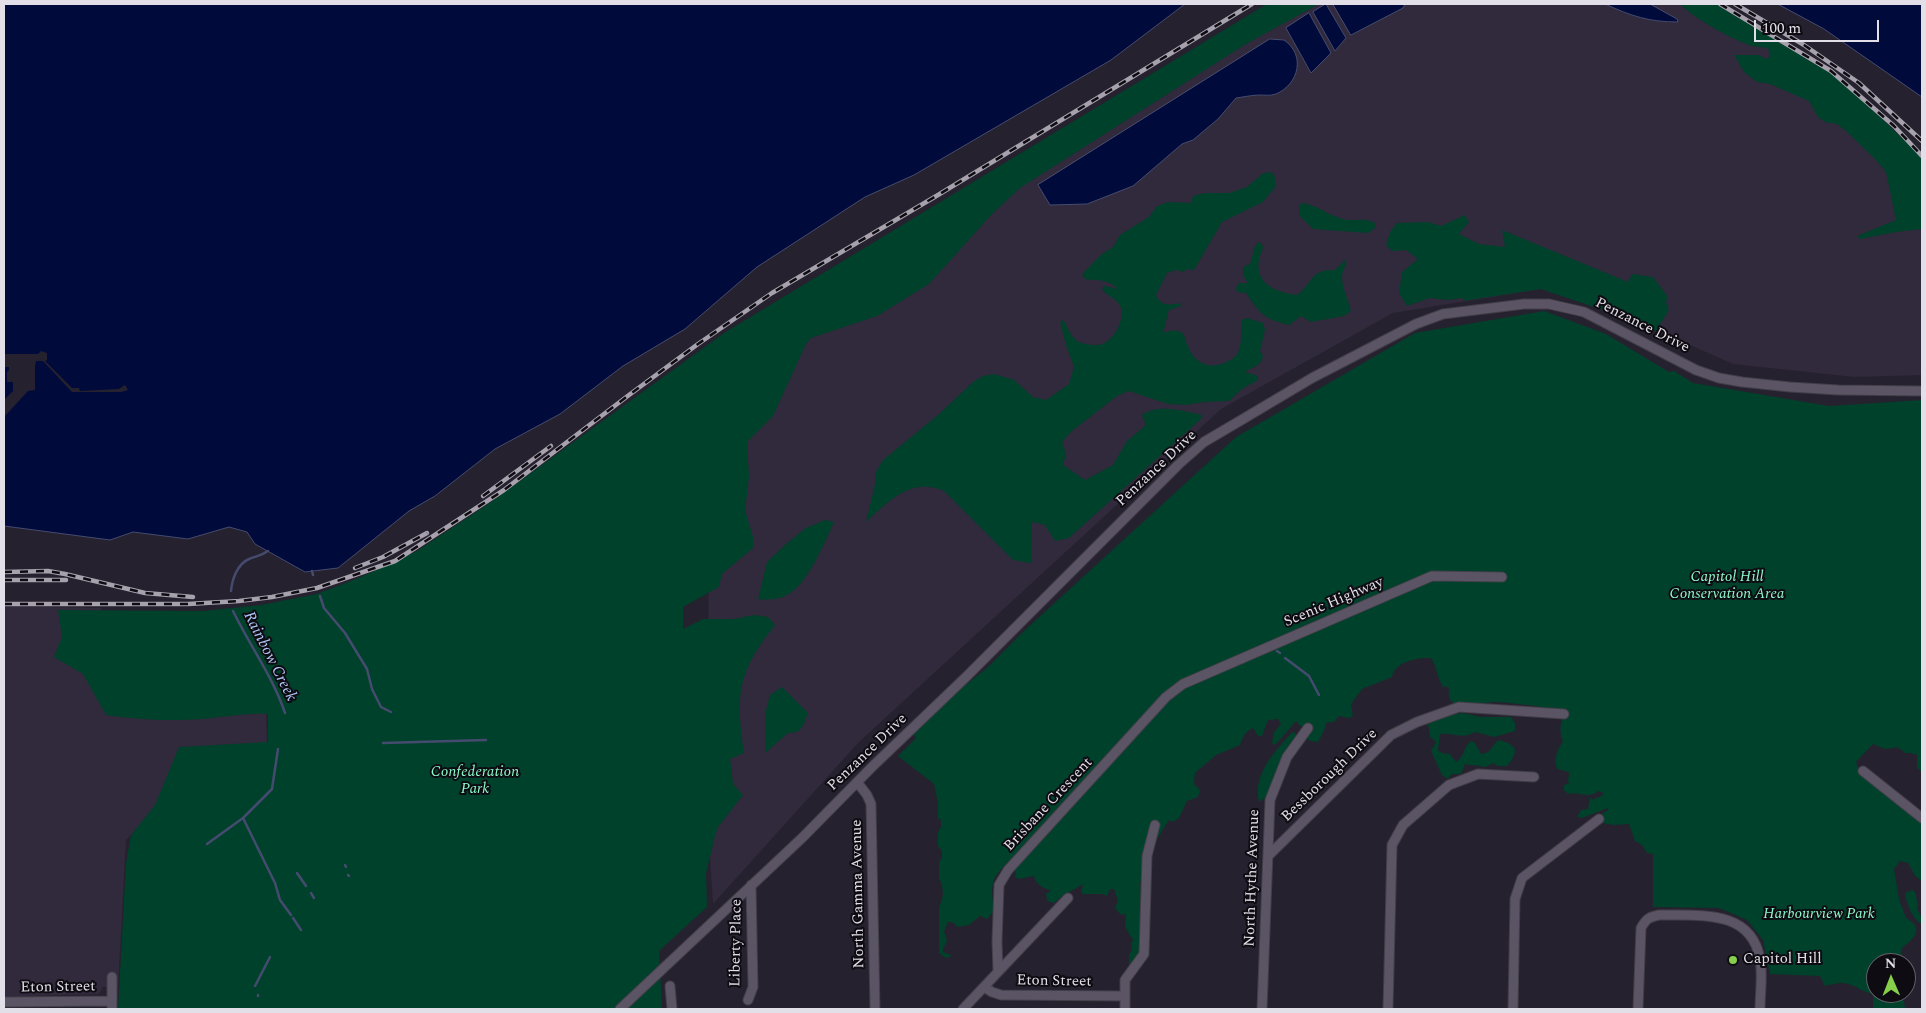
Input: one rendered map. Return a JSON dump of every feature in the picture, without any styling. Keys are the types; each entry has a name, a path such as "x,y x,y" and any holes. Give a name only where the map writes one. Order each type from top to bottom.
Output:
{"street":[{"name":"Penzance Drive","path":"620,1009 802,838 1178,465 1204,442 1312,378 1416,324 1443,314 1524,304 1549,304 1584,312 1696,370 1719,378 1790,387 1838,390 1922,391"},
{"name":"Scenic Highway","path":"1183,684 1432,576 1502,576"},
{"name":"Brisbane Crescent","path":"998,971 999,885 1008,870 1166,697 1183,684"},
{"name":"Bessborough Drive","path":"1268,856 1391,735 1417,722 1459,707 1564,714"},
{"name":"North Hythe Avenue","path":"1262,1009 1270,800 1287,757 1308,728"},
{"path":"1863,771 1922,818"},
{"path":"1388,1009 1392,845 1403,825 1449,785 1478,774 1534,777"},
{"name":"North Gamma Avenue","path":"858,782 871,804 874,1009"},
{"path":"1513,1009 1515,899 1522,878 1599,819"},
{"path":"1125,1009 1125,980 1144,954 1147,856 1155,825"},
{"name":"Liberty Place","path":"748,1000 754,987 751,886"},
{"path":"963,1009 1068,898"},
{"path":"1638,1009 1641,928 1651,916 1659,915 1712,916 1722,918 1744,930 1753,940 1760,956 1760,1009"},
{"path":"112,977 112,1005"},
{"path":"670,986 672,1009"},
{"name":"Eton Street","path":"984,987 1002,995 1125,996"},
{"name":"Eton Street","path":"4,1002 112,1005"}],"shaded area":[{"path":"4,4 1185,4 1111,60 914,175 865,197 757,267 685,329 623,366 560,414 495,449 435,496 409,511 338,568 305,572 255,544 247,532 229,527 188,539 133,532 110,540 4,526"},
{"path":"1296,4 1706,4 1742,24 1922,164 1922,375 1854,377 1733,364 1631,319 1541,289 1393,313 1221,409 858,743 713,904 708,826 709,384"},
{"path":"1326,4 1346,38 1335,51 1313,12"},
{"path":"1333,4 1405,4 1403,8 1351,35"},
{"path":"1605,4 1650,4 1677,19 1678,22 1640,18"},
{"path":"1778,4 1922,4 1922,97 1824,29"},
{"path":"1309,13 1331,53 1311,73 1286,28"},
{"path":"1270,39 1284,40 1295,53 1297,69 1290,83 1284,89 1272,95 1236,98 1218,119 1193,140 1182,144 1133,186 1087,204 1050,205 1038,185"},
{"path":"4,606 101,608 115,688 266,707 267,747 158,808 126,840 118,988 103,987 99,994 4,997"}],"green space":[{"name":"Confederation Park","path":"1267,4 1319,4 1246,44 1020,188 992,214 929,284 877,316 811,338 806,344 773,416 747,442 749,477 745,510 753,537 753,548 722,574 719,587 683,607 683,629 703,619 734,619 754,615 768,617 775,625 753,657 742,685 740,715 744,753 730,759 733,784 743,795 718,827 715,836 706,873 707,907 659,951 662,1009 118,1009 126,863 131,835 155,805 179,747 268,742 268,714 178,720 106,715 83,674 54,657 62,637 58,610 202,611 261,605 317,594 361,577 417,551 488,504 724,333"},
{"path":"1680,4 1718,4 1822,66 1859,97 1922,157 1922,229 1860,239 1857,236 1896,220 1886,172 1846,131 1837,124 1825,122 1818,117 1809,101 1770,84 1757,82 1744,72 1734,55 1758,55 1767,59 1770,56 1768,48 1752,46 1724,34 1694,16"},
{"path":"1269,172 1274,174 1276,186 1263,202 1222,222 1194,270 1186,269 1184,272 1176,270 1167,273 1156,295 1162,303 1180,303 1181,306 1169,310 1163,333 1174,330 1184,334 1189,349 1197,360 1209,365 1224,363 1236,355 1240,346 1242,320 1247,318 1263,323 1265,330 1260,351 1263,356 1262,360 1258,365 1245,372 1258,376 1258,380 1242,389 1229,401 1186,405 1168,404 1129,391 1117,396 1072,431 1062,442 1066,454 1063,465 1085,480 1113,465 1127,441 1146,425 1142,415 1148,411 1172,409 1202,415 1202,418 1069,538 1055,541 1045,525 1032,522 1031,563 1013,560 944,491 932,487 921,487 901,493 866,522 876,472 883,460 938,415 973,382 983,376 994,374 1014,380 1033,397 1046,400 1069,384 1074,367 1060,322 1063,320 1074,338 1086,344 1100,345 1113,336 1120,322 1122,312 1119,304 1102,289 1104,286 1118,289 1108,282 1087,280 1082,276 1102,254 1113,247 1120,235 1149,217 1157,206 1168,202 1191,203 1193,196 1205,193 1229,193 1247,187 1262,174"},
{"path":"1303,203 1343,219 1374,222 1376,227 1368,233 1313,229 1299,215 1299,205"},
{"path":"1465,215 1469,222 1459,234 1479,244 1505,247 1502,230 1628,282 1632,274 1653,277 1668,297 1666,302 1669,310 1656,331 1629,319 1541,289 1463,301 1463,298 1447,300 1430,298 1407,306 1399,293 1402,272 1418,259 1406,250 1392,251 1386,245 1390,232 1397,223 1428,222 1441,226"},
{"path":"1259,242 1263,248 1258,268 1260,275 1270,287 1287,293 1297,295 1316,274 1327,270 1335,270 1345,260 1346,265 1343,270 1342,282 1351,311 1344,316 1311,322 1301,316 1289,325 1263,315 1246,293 1237,292 1236,288 1239,283 1248,283 1243,275 1243,267 1250,264 1255,246"},
{"name":"Capitol Hill Conservation Area","path":"1544,311 1606,334 1669,372 1674,371 1693,383 1829,406 1922,400 1922,772 1917,768 1917,755 1905,753 1897,748 1885,749 1873,744 1856,762 1860,774 1877,788 1887,788 1922,819 1922,881 1915,876 1908,863 1900,861 1894,869 1899,899 1906,918 1915,926 1916,934 1901,949 1901,953 1866,953 1866,991 1846,983 1825,986 1820,976 1770,974 1763,940 1747,920 1719,908 1653,907 1653,854 1647,853 1642,845 1635,841 1629,824 1613,825 1603,823 1599,816 1608,808 1582,818 1577,817 1581,810 1588,809 1590,798 1594,801 1595,798 1602,796 1603,793 1599,791 1590,795 1568,794 1564,790 1564,785 1570,783 1568,782 1569,772 1557,769 1556,758 1557,751 1563,742 1560,729 1561,722 1568,711 1566,709 1554,711 1537,706 1499,702 1472,706 1457,705 1452,702 1449,696 1449,687 1443,687 1439,680 1431,658 1420,658 1402,664 1397,668 1392,677 1362,689 1351,704 1353,716 1349,718 1339,716 1334,722 1326,723 1318,742 1310,741 1307,738 1312,729 1300,726 1296,721 1274,745 1272,743 1274,732 1281,724 1278,719 1268,720 1262,736 1258,736 1253,728 1248,731 1240,745 1216,755 1195,773 1194,784 1200,790 1198,797 1187,801 1179,818 1173,822 1169,820 1142,863 1143,873 1140,884 1143,951 1132,967 1129,965 1129,954 1132,951 1131,943 1134,939 1132,939 1125,926 1126,915 1120,914 1115,908 1118,901 1114,889 1110,889 1107,896 1102,894 1083,894 1081,893 1083,884 1054,903 1047,901 1046,894 1051,890 1040,886 1034,876 1018,879 1015,877 1014,869 1030,853 1025,847 1006,864 993,883 994,911 987,919 980,916 969,925 957,927 954,923 948,922 944,931 947,941 943,952 951,955 946,958 939,953 939,909 943,895 939,878 939,862 942,858 942,851 938,846 938,832 941,827 941,820 938,818 938,804 934,784 898,756 916,738 914,732 925,723 937,707 986,669 1025,630 1236,437 1415,333"},
{"path":"825,520 834,522 814,564 800,584 785,596 772,599 758,599 767,562 806,528"},
{"path":"782,687 808,713 803,726 797,732 788,733 765,753 765,714 770,695"},
{"path":"1462,713 1481,717 1511,717 1515,723 1515,731 1494,737 1475,732 1462,736 1440,734 1438,750 1442,753 1450,754 1456,762 1471,741 1475,743 1481,754 1488,752 1498,740 1513,746 1515,749 1514,756 1507,766 1497,766 1493,763 1486,767 1465,764 1461,774 1452,774 1448,779 1442,775 1431,751 1436,742 1430,737 1428,724 1431,719"},
{"path":"1292,732 1298,738 1270,794 1259,802 1259,782 1266,764"},
{"path":"1912,890 1915,892 1918,904 1917,909 1922,918 1921,923 1913,916 1906,901 1905,893"},
{"name":"Capitol Hill Conservation Area","path":"1873,1003 1904,1003 1905,1009 1873,1009"}],"pier":[{"path":"41,351 47,353 47,360 45,361 72,388 79,388 80,391 119,389 125,385 128,390 121,392 72,392 43,361 36,361 35,390 28,391 4,417 4,400 13,391 13,382 7,382 9,367 4,367 4,354 38,354"}],"waterway":[{"path":"231,591 238,568 245,561 268,551"},
{"path":"312,571 313,575"},
{"path":"320,596 324,608 345,633 367,669 372,689 381,707 391,712"},
{"name":"Rainbow Creek","path":"233,611 268,674 285,713"},
{"path":"1285,658 1309,676 1319,695"},
{"path":"383,743 486,740"},
{"name":"Rainbow Creek","path":"278,749 272,789 243,818 275,883 280,900 291,915"},
{"path":"207,844 243,818"},
{"path":"297,873 306,886"},
{"path":"311,893 314,898"},
{"name":"Rainbow Creek","path":"293,918 301,930"},
{"path":"255,986 270,957"}],"railway":[{"path":"4,604 188,604 239,601 317,588 395,561 504,490 698,344 772,293 938,195 1252,4"},
{"path":"1720,4 1831,71 1894,126 1922,156"},
{"path":"1735,4 1804,45 1859,83 1922,141"},
{"path":"483,496 551,446"},
{"path":"355,568 383,557 427,533"},
{"path":"4,572 48,571 145,593 193,597"},
{"path":"4,580 66,580"}],"place":[{"name":"Capitol Hill","path":"1733,960"}],"park label":[{"name":"Harbourview Park","path":"1819,915"}]}
